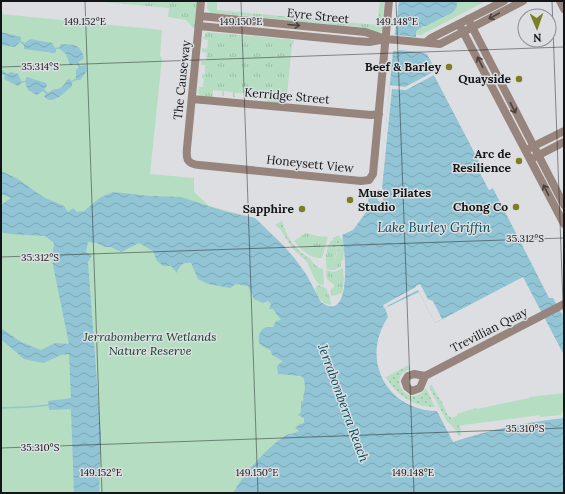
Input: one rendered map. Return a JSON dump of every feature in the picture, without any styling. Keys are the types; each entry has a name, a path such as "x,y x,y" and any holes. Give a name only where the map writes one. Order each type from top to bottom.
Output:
{"street":[{"name":"The Causeway","path":"188,161 187,150 201,1"},
{"name":"Honeysett View","path":"188,161 192,164 199,165 364,181 370,179 373,174 379,114 390,40 389,1"},
{"path":"426,42 431,38 504,1"},
{"name":"Eyre Street","path":"199,26 368,42 390,40 440,44 523,1"},
{"path":"560,1 564,9"},
{"name":"Eyre Street","path":"200,16 365,32 390,40"},
{"path":"468,19 564,205"},
{"path":"459,24 564,224"},
{"name":"Kerridge Street","path":"192,99 371,116 379,114"},
{"path":"526,151 564,131"},
{"path":"530,159 564,142"},
{"name":"Trevillian Quay","path":"425,376 562,305"}],"green space":[{"path":"93,1 199,1 196,29 193,28 186,20 168,17 169,8"},
{"path":"207,1 217,1 217,10 377,25 380,1 384,1 383,20 385,22 383,30 379,33 362,29 362,27 335,25 334,27 330,26 329,24 307,22 306,24 289,22 288,20 256,17 255,19 252,19 251,16 224,14 223,16 211,14 207,8"},
{"path":"399,1 486,1 421,35 396,32"},
{"name":"Jerrabomberra Wetlands Nature Reserve","path":"1,14 162,30 160,56 162,58 150,174 194,178 194,192 209,206 251,217 383,383 239,493 1,493"},
{"path":"206,32 294,40 292,44 287,95 284,95 283,105 267,103 268,96 257,95 257,99 255,99 255,95 246,94 246,98 244,98 244,93 235,93 235,97 233,97 233,92 224,91 224,96 222,96 222,91 213,90 212,98 201,96 198,93 199,87 203,87 204,78 202,78 202,74 205,74 205,65 201,65 201,61 206,61 207,53 202,52 202,48 207,49 208,40 203,39"},
{"path":"282,221 291,241 298,250 306,256 306,261 293,249 280,229 275,225"},
{"path":"306,233 328,237 322,258 310,255 294,241"},
{"path":"338,235 343,241 345,251 338,251 339,247 338,249 328,246"},
{"path":"328,246 338,249 331,269 338,251 344,251 341,266 335,270 329,270 326,268"},
{"path":"306,256 315,265 323,269 324,285 321,285 315,280 306,261"},
{"path":"343,268 344,280 342,293 332,296 330,290 334,287 334,285 327,279 326,270 334,272"},
{"path":"318,285 326,288 331,305 322,302 315,289"},
{"path":"409,365 411,369 403,373 400,378 402,390 413,396 420,394 426,388 435,407 420,405 406,399 395,389 386,377"},
{"path":"431,384 455,426 460,425 461,436 459,436 456,430 446,420 429,387"},
{"path":"564,393 564,408 561,415 540,417 540,415 455,426 451,418 457,416 457,414 476,408 529,397"}],"water":[{"path":"399,1 458,1 453,12 426,26 423,26 416,31 416,37 395,35"},
{"path":"1,32 21,37 21,41 25,43 30,39 52,43 55,48 60,47 61,44 76,46 80,49 84,57 78,62 80,66 86,65 87,71 80,80 72,82 72,86 62,95 54,99 47,99 44,96 46,94 43,91 37,95 28,90 25,82 18,86 4,79 5,76 1,73 1,69 7,74 11,72 18,74 21,81 25,81 27,77 46,83 47,86 44,89 48,93 62,87 67,80 69,79 72,81 76,78 76,70 79,67 76,63 70,65 66,54 60,49 56,49 56,52 54,53 24,49 24,45 20,42 15,47 1,45"},
{"name":"Lake Burley Griffin","path":"399,50 427,54 436,71 433,73 481,165 477,167 489,190 493,188 549,298 553,298 564,318 564,355 523,277 435,323 419,292 385,308 388,317 380,333 377,349 378,365 383,379 392,392 404,402 419,408 437,411 453,442 508,427 564,418 564,493 233,493 249,470 263,454 285,436 299,431 295,428 304,423 304,418 298,415 301,412 301,402 304,400 304,379 301,376 278,374 277,366 283,361 272,355 271,351 259,342 260,334 263,329 266,327 273,327 276,321 281,320 273,309 269,309 271,304 268,301 263,303 254,299 248,286 236,284 230,288 208,284 198,279 191,263 182,265 177,273 171,266 163,266 157,261 153,251 139,243 121,252 111,247 105,247 97,243 88,242 86,252 92,255 88,262 101,436 99,493 74,493 71,409 49,410 48,401 71,398 69,354 61,355 43,363 24,359 1,340 1,328 21,342 41,350 55,343 69,344 52,260 54,243 45,236 1,232 1,205 11,198 1,194 1,171 18,179 43,197 64,206 68,212 73,208 77,212 84,211 101,197 113,192 150,196 181,197 227,212 255,218 284,246 295,259 306,274 321,302 331,307 338,303 342,295 345,282 342,235 353,230 367,211 369,191 378,191 378,189 380,189 393,51"}],"pier":[{"path":"437,70 436,74 482,164 480,168 490,187 495,187 551,296 554,296 555,298 550,298 493,188 489,190 477,167 481,165 434,75 406,90 392,89 382,188 386,193 382,201 378,201 390,85 405,87"},
{"path":"420,284 428,299 433,301 442,319 435,323 418,290 384,308 383,305"}],"waterway":[{"path":"1,408 49,405"}],"place":[{"name":"Beef & Barley","path":"449,67"},
{"name":"Quayside","path":"519,79"},
{"name":"Arc de Resilience","path":"519,161"},
{"name":"Muse Pilates Studio","path":"350,200"},
{"name":"Chong Co","path":"516,207"},
{"name":"Sapphire","path":"302,209"}],"water label":[{"name":"Jerrabomberra Reach","path":"344,403"}]}
